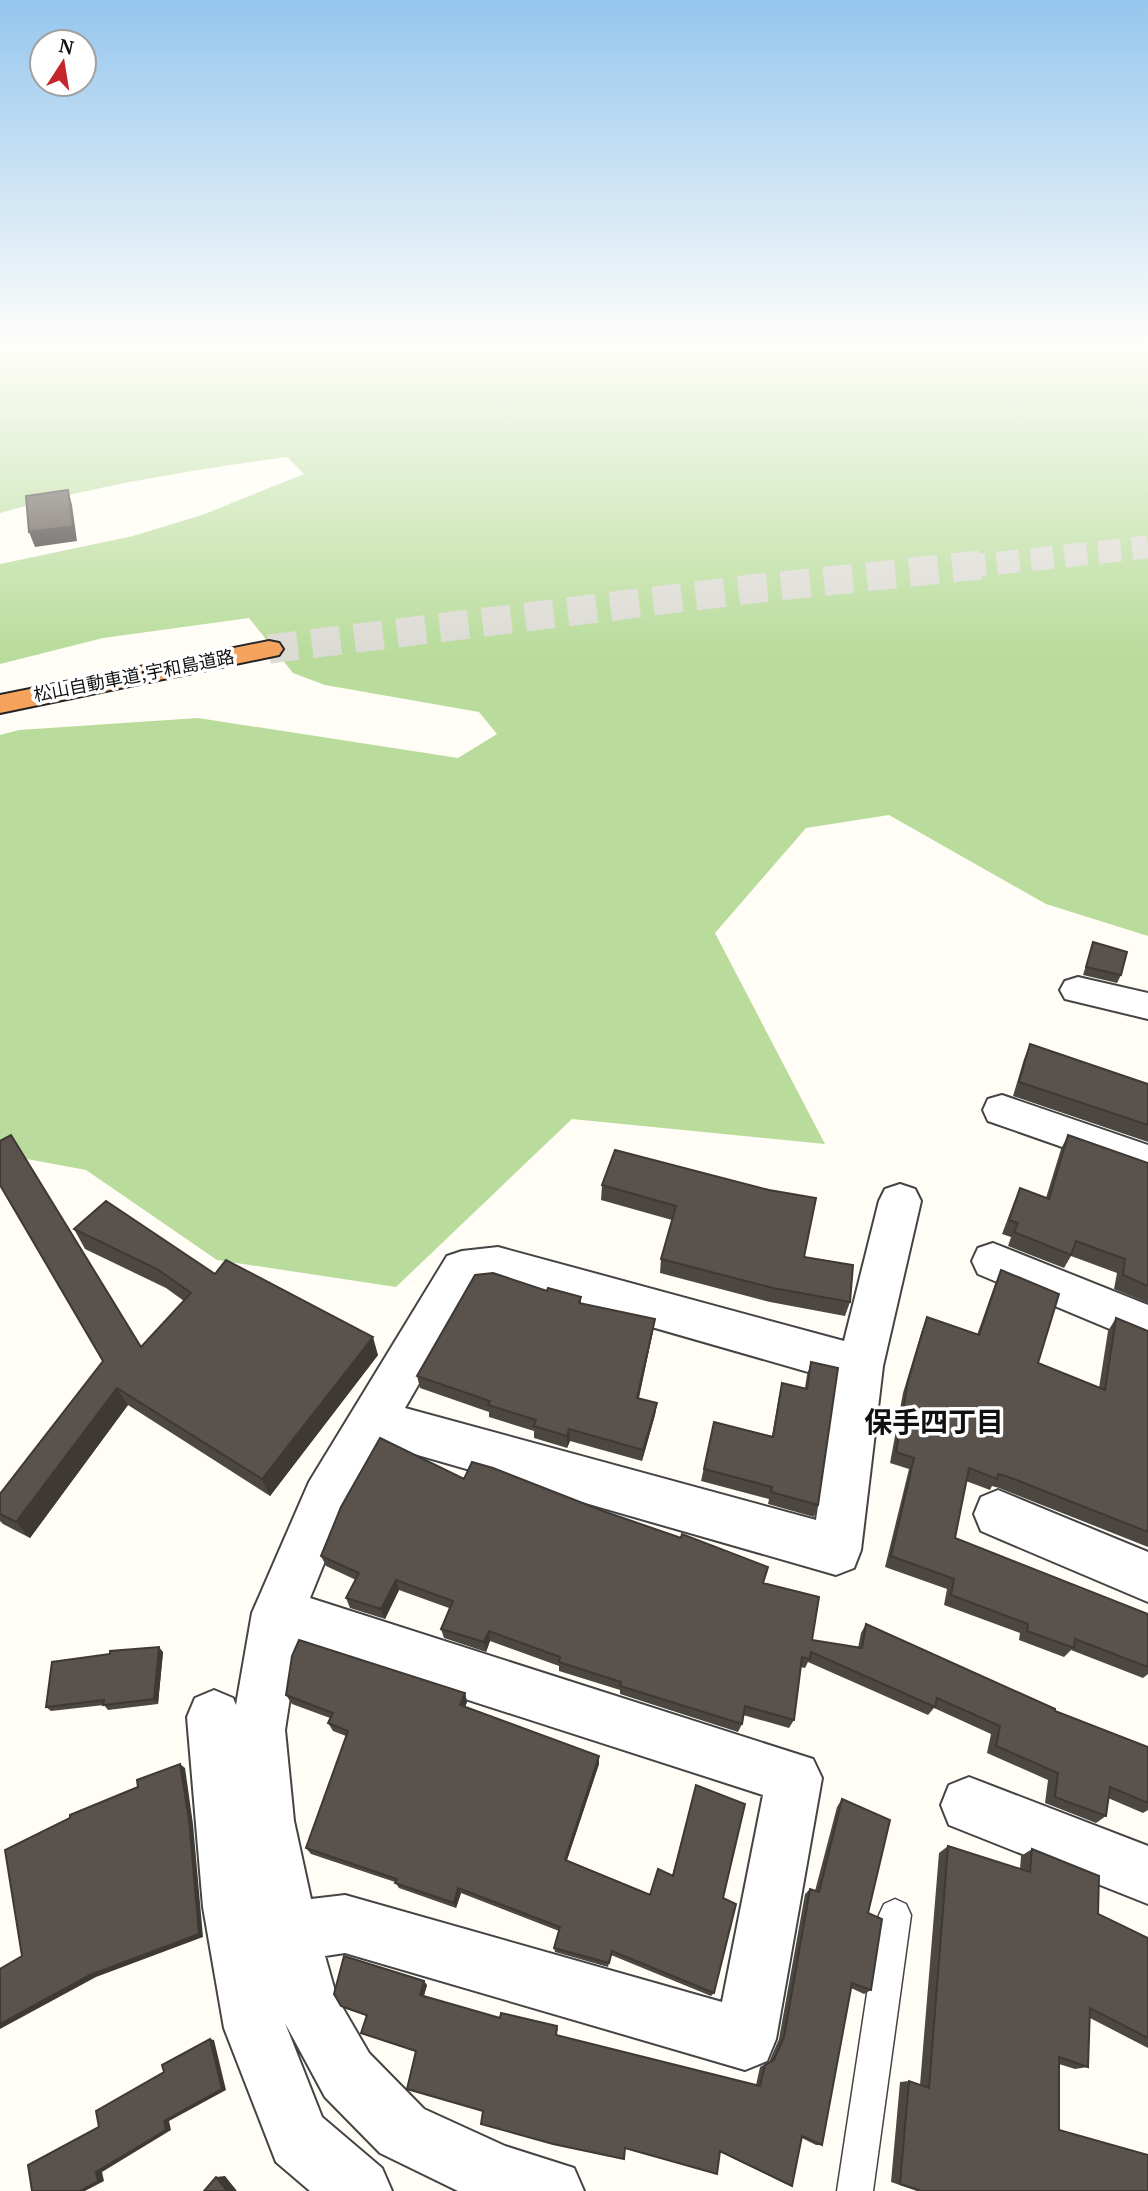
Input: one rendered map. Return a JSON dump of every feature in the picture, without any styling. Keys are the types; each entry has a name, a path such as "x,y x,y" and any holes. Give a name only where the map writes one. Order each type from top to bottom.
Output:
{"highway":[{"name":"松山自動車道;宇和島道路","path":"0,706 48,693 268,649"}],"street":[{"path":"1078,990 1148,1006"},
{"path":"1002,1110 1148,1161"},
{"path":"371,1420 836,1550 860,1367 900,1201"},
{"path":"993,1261 1148,1325"},
{"path":"551,2191 499,2177 402,2131 347,2075 310,2011 288,1931 266,1821 258,1730 278,1613 326,1499 461,1269 498,1265 860,1367"},
{"path":"998,1514 1148,1577"},
{"path":"278,1613 794,1778 745,2039 345,1924 288,1931"},
{"path":"214,1717 232,1907 255,2028 299,2139 359,2191"},
{"path":"969,1805 1148,1875"}],"lane":[{"path":"856,2191 895,1915"}],"green space":[{"path":"0,448 1148,448 1148,936 1046,904 889,815 806,828 715,933 825,1144 572,1119 396,1287 217,1260 86,1170 0,1154 0,735 19,730 198,718 458,758 497,734 479,712 325,685 293,673 249,618 103,638 0,664 0,564 133,536 202,515 304,474 287,457 142,480 0,513"}],"building":[{"path":"68,490 73,526 29,532 26,496"},
{"path":"1093,942 1127,952 1121,975 1086,967"},
{"path":"1030,1044 1148,1084 1148,1125 1019,1082"},
{"path":"11,1135 141,1347 191,1293 157,1269 74,1229 106,1201 215,1274 226,1260 373,1337 262,1479 117,1388 16,1522 0,1514 0,1494 103,1361 0,1185 0,1141"},
{"path":"1068,1135 1148,1163 1148,1286 1123,1275 1125,1259 1076,1241 1071,1255 1014,1232 1018,1223 1009,1220 1020,1188 1049,1199"},
{"path":"615,1150 769,1190 816,1198 804,1257 853,1265 850,1302 773,1288 661,1259 676,1206 602,1185"},
{"path":"1001,1270 1059,1294 1038,1363 1105,1390 1116,1318 1148,1331 1148,1532 1006,1476 998,1474 997,1479 969,1468 955,1538 1148,1614 1148,1667 1075,1639 1074,1648 1027,1631 1028,1624 951,1595 954,1579 891,1556 914,1458 896,1452 908,1381 927,1317 979,1335"},
{"path":"493,1273 547,1291 548,1288 581,1297 579,1303 655,1319 637,1398 657,1403 643,1450 569,1429 567,1436 534,1426 536,1420 488,1405 490,1401 417,1376 475,1275"},
{"path":"811,1362 838,1368 818,1505 771,1492 772,1487 704,1469 714,1422 773,1437 782,1383 807,1389"},
{"path":"380,1438 464,1479 472,1462 493,1468 603,1511 681,1538 682,1534 768,1567 763,1583 819,1597 812,1640 862,1648 866,1624 1055,1711 1148,1747 1148,1803 1110,1787 1106,1816 1055,1797 1058,1773 996,1746 1000,1726 937,1698 935,1707 811,1652 810,1659 802,1657 794,1720 745,1706 742,1724 620,1686 621,1682 559,1662 560,1657 489,1631 484,1642 441,1629 453,1601 396,1580 381,1609 346,1598 359,1573 321,1556 341,1507"},
{"path":"299,1640 465,1693 460,1705 599,1756 565,1860 650,1895 658,1869 673,1876 696,1785 745,1804 723,1898 736,1904 714,1993 612,1951 609,1963 554,1948 560,1927 458,1888 454,1903 395,1883 397,1879 306,1848 348,1731 328,1723 333,1713 286,1695 292,1656"},
{"path":"159,1647 154,1699 103,1705 104,1700 46,1707 52,1662 110,1654 110,1651"},
{"path":"180,1764 189,1820 199,1934 90,1975 0,2024 0,1969 22,1956 5,1850 70,1818 70,1815 138,1787 137,1780"},
{"path":"842,1799 890,1820 868,1913 882,1919 871,1990 852,1983 822,2145 802,2136 792,2186 720,2151 717,2174 625,2148 624,2159 553,2144 481,2124 483,2111 407,2089 416,2051 361,2033 367,2015 341,2006 334,1994 344,1956 424,1981 420,1995 500,2018 501,2013 557,2026 556,2035 760,2086 765,2065 774,2060 784,2037 810,1889 819,1892"},
{"path":"948,1846 1030,1872 1032,1849 1099,1876 1098,1914 1148,1938 1148,2038 1090,2008 1088,2067 1059,2057 1059,2130 1148,2155 1148,2191 922,2191 900,2184 909,2081 929,2088"},
{"path":"210,2039 222,2089 164,2121 166,2130 96,2172 98,2181 80,2191 32,2191 28,2165 99,2127 96,2111 164,2072 162,2065"},
{"path":"216,2177 227,2191 204,2191"}],"tunnel":[{"path":"963,567 1148,547"},
{"path":"269,649 751,589 980,565"}],"district":[{"name":"保手四丁目","path":"934,1422"}]}
